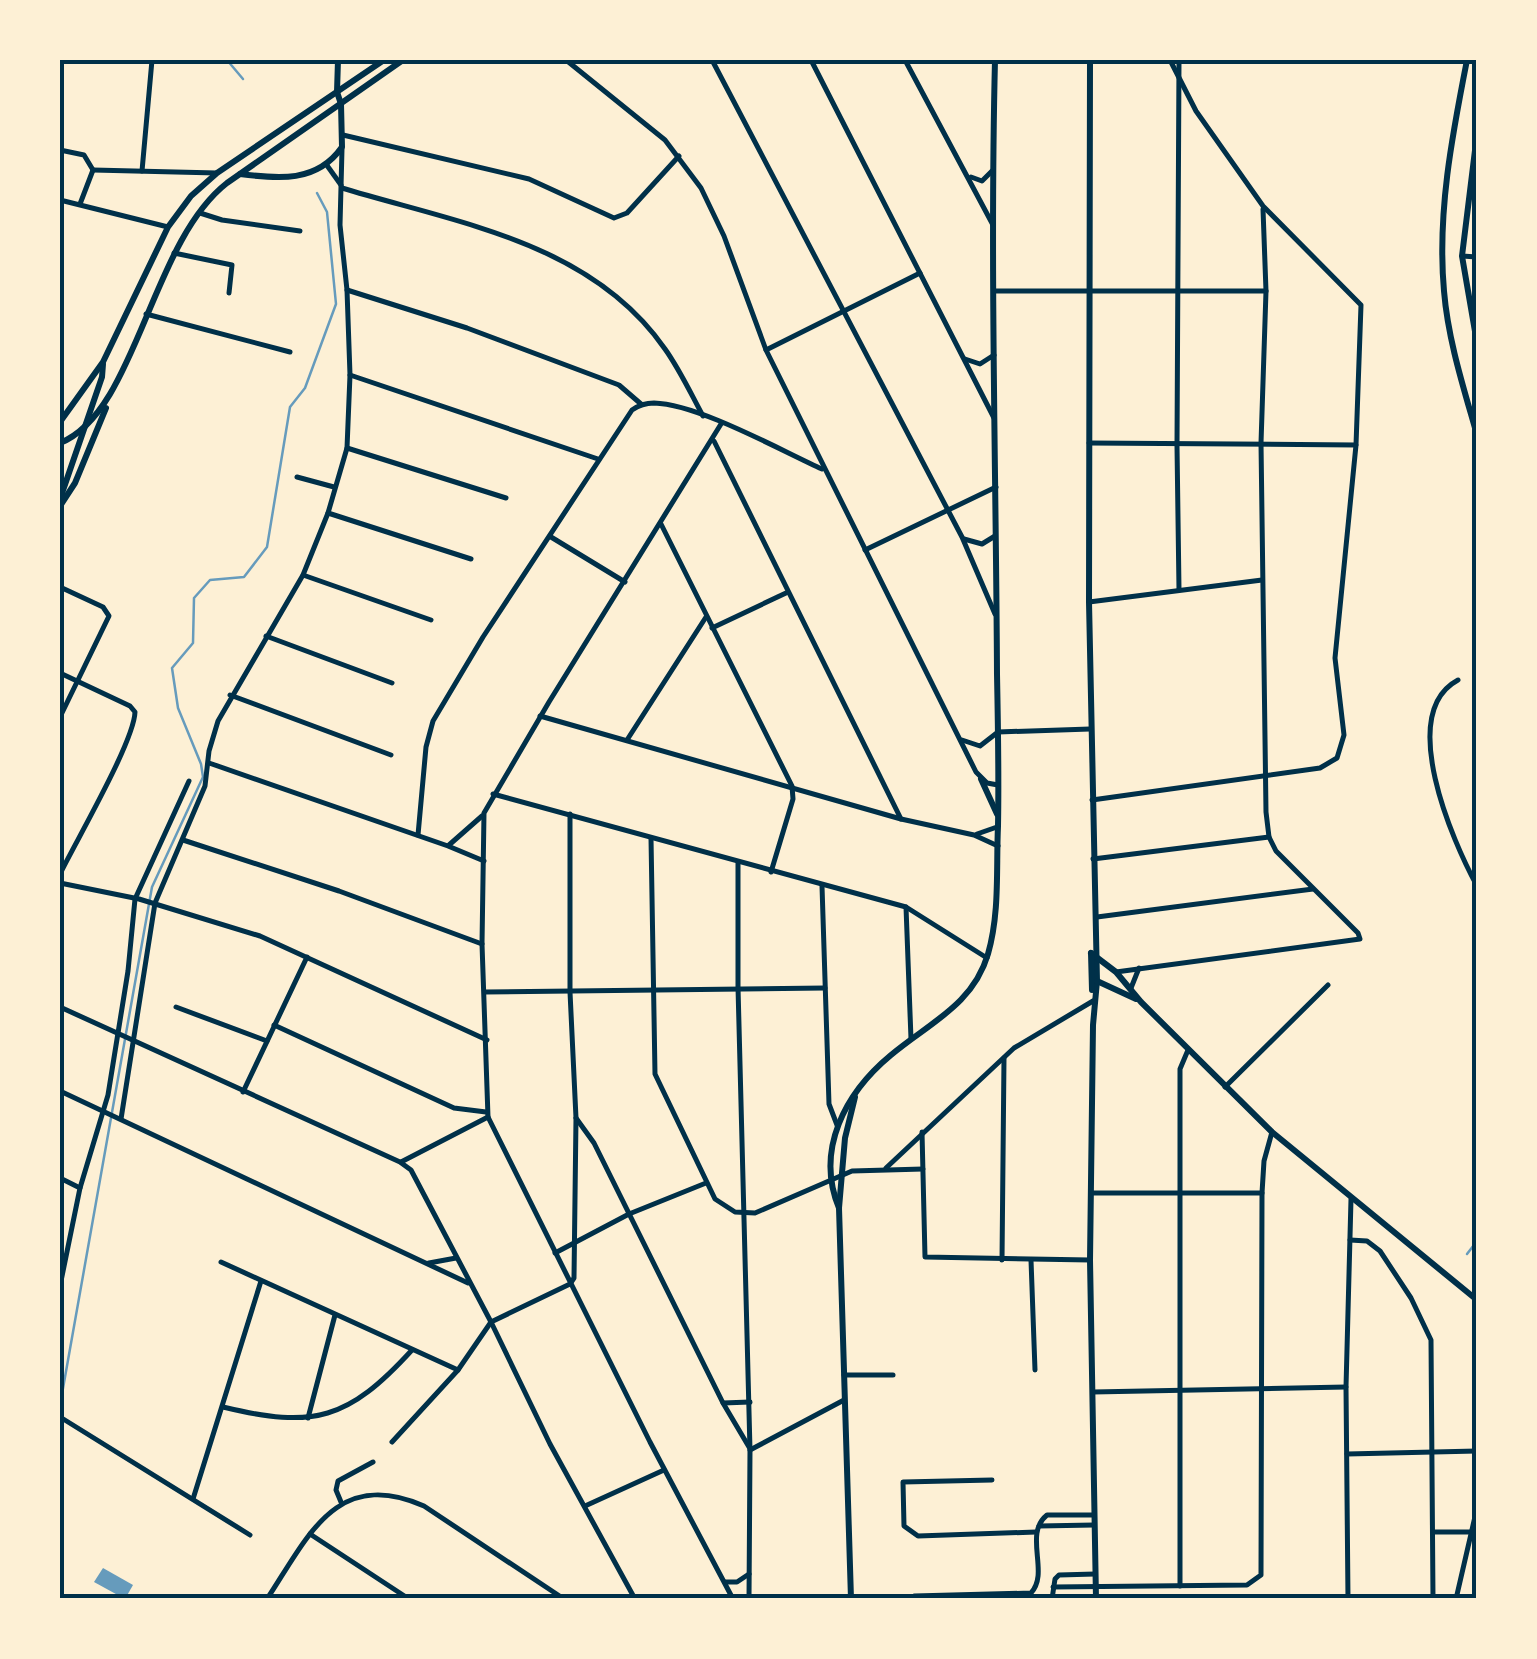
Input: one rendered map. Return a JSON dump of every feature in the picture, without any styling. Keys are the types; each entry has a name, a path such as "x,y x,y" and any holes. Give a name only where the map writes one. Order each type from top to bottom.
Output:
{"street":[{"path":"142,171 152,60"},
{"path":"119,1118 152,903 205,786 212,734 230,695 303,575 328,513 347,448 350,376 340,225 343,134 337,92 338,60"},
{"path":"60,422 103,362 163,235 191,196 217,173 384,60"},
{"path":"60,503 75,482 146,314 197,212 239,174 403,60"},
{"path":"566,60 651,126 679,156 700,188 724,236 766,350 998,815"},
{"path":"712,60 962,537 997,620"},
{"path":"812,60 995,421"},
{"path":"905,60 994,226"},
{"path":"839,1208 832,1180 837,1125 872,1071 962,1000 974,986 986,958 996,907 997,530 992,171 995,60"},
{"path":"1090,60 1088,442 1094,918 1090,1260 1096,1599"},
{"path":"1092,800 1327,766 1337,758 1344,742 1335,658 1356,445 1361,305 1263,206 1196,111 1170,60"},
{"path":"1179,60 1176,446 1180,590"},
{"path":"1468,60 1445,191 1442,254 1450,331 1477,436"},
{"path":"343,134 529,179 614,218 627,213 679,156"},
{"path":"1477,134 1462,256 1477,344"},
{"path":"239,174 291,178 326,164 342,147"},
{"path":"60,150 84,156 93,170"},
{"path":"326,164 342,188 510,237 565,261 632,313 664,346 703,416"},
{"path":"93,170 217,173"},
{"path":"80,204 93,170"},
{"path":"966,173 980,181 992,171"},
{"path":"60,200 168,227"},
{"path":"1116,972 1358,941 1358,933 1276,851 1269,837 1262,580 1266,291 1263,206"},
{"path":"197,212 222,220 300,231"},
{"path":"148,223 163,235"},
{"path":"174,254 232,264 229,293"},
{"path":"1462,256 1477,257"},
{"path":"766,350 920,274"},
{"path":"347,290 602,378 630,392 641,404"},
{"path":"994,291 1266,291"},
{"path":"146,314 290,352"},
{"path":"963,356 980,364 988,362 996,352"},
{"path":"60,503 102,377 103,362"},
{"path":"350,376 598,459"},
{"path":"60,443 83,430 109,400"},
{"path":"418,835 426,747 433,721 625,418 641,404 666,405 703,416 825,470"},
{"path":"448,846 484,814 540,716 721,424"},
{"path":"714,440 901,819"},
{"path":"1088,442 1176,446 1356,445"},
{"path":"347,448 506,498"},
{"path":"297,476 334,488"},
{"path":"865,550 996,487"},
{"path":"328,513 471,559"},
{"path":"662,524 792,786 793,799 771,872"},
{"path":"962,537 982,544 991,540 997,530"},
{"path":"551,537 626,582"},
{"path":"303,575 432,620"},
{"path":"1089,602 1262,580"},
{"path":"60,587 103,607 109,616 60,717"},
{"path":"712,628 786,592"},
{"path":"628,740 706,617"},
{"path":"266,636 392,683"},
{"path":"60,673 130,706 135,712 135,722 60,874"},
{"path":"1458,680 1439,696 1430,730 1433,772 1455,846 1477,886"},
{"path":"230,695 391,755"},
{"path":"540,716 901,819 974,835 998,846"},
{"path":"959,738 980,746 998,732 1090,729"},
{"path":"209,763 484,861"},
{"path":"980,779 998,785"},
{"path":"60,1286 62,1259 80,1188 106,1112 137,899 189,781"},
{"path":"493,794 906,907 986,958"},
{"path":"484,814 482,944 487,1115 664,1470 733,1599"},
{"path":"392,1442 458,1370 491,1322 570,1284 575,1273 570,814"},
{"path":"974,835 998,827"},
{"path":"1093,860 1269,837"},
{"path":"651,838 657,1084 706,1182 722,1204 744,1214 765,1210 842,1174 924,1169"},
{"path":"182,840 339,891 482,944"},
{"path":"738,863 750,1402 750,1599"},
{"path":"1292,891 1302,878"},
{"path":"60,884 137,899 260,936 487,1040"},
{"path":"822,886 829,1104 837,1125"},
{"path":"1094,918 1313,888"},
{"path":"906,907 910,1040"},
{"path":"1094,954 1116,972 1188,1053 1272,1132 1477,1300"},
{"path":"242,1092 307,957"},
{"path":"1130,988 1138,968"},
{"path":"1094,979 1141,1002"},
{"path":"1225,1087 1328,985"},
{"path":"485,992 825,988"},
{"path":"884,1170 1032,1035 1094,1001"},
{"path":"176,1006 267,1041"},
{"path":"60,1007 400,1162 415,1175 584,1506 636,1599"},
{"path":"274,1025 454,1108 487,1115"},
{"path":"1180,1586 1178,1194 1180,1068 1188,1053"},
{"path":"1002,1260 1004,1058"},
{"path":"60,1090 468,1283"},
{"path":"851,1599 839,1208 845,1138 855,1095"},
{"path":"400,1162 487,1115"},
{"path":"576,1118 590,1136 750,1450"},
{"path":"922,1132 925,1256 1090,1260"},
{"path":"1053,1587 1248,1585 1258,1580 1262,1569 1262,1194 1266,1149 1272,1132"},
{"path":"1266,1149 1280,1138"},
{"path":"60,1178 80,1188"},
{"path":"555,1253 629,1214 706,1182"},
{"path":"1090,1193 1262,1194"},
{"path":"1348,1599 1346,1387 1351,1200"},
{"path":"1350,1240 1367,1241 1380,1251 1411,1298 1431,1340 1434,1599"},
{"path":"426,1263 456,1258"},
{"path":"1031,1260 1035,1370"},
{"path":"221,1262 458,1370"},
{"path":"192,1499 261,1281"},
{"path":"308,1418 335,1315"},
{"path":"223,1408 286,1420 338,1410 375,1388 412,1350"},
{"path":"844,1375 894,1375"},
{"path":"1094,1392 1346,1387"},
{"path":"750,1450 844,1400"},
{"path":"723,1403 750,1402"},
{"path":"60,1417 250,1535"},
{"path":"1347,1454 1477,1451"},
{"path":"342,1502 336,1490 338,1481 373,1462"},
{"path":"584,1506 664,1470"},
{"path":"992,1480 903,1482 904,1526 918,1536 1094,1525"},
{"path":"267,1599 310,1534 342,1502 374,1493 406,1498 424,1506 564,1599"},
{"path":"1456,1599 1477,1508"},
{"path":"914,1596 1031,1593 1038,1583 1038,1529 1047,1515 1094,1514"},
{"path":"1434,1532 1471,1532"},
{"path":"310,1534 410,1599"},
{"path":"722,1582 737,1582 749,1574"},
{"path":"1052,1599 1060,1576 1095,1574"}],"water":[{"path":"103,1568 133,1585 125,1599 94,1582"}],"waterway":[{"path":"227,60 243,79"},
{"path":"62,1394 152,887 203,777 178,708 172,668 193,643 194,598 210,580 244,577 267,547 290,407 305,388 336,304 327,212 317,193"},
{"path":"1467,1254 1477,1241"}]}
